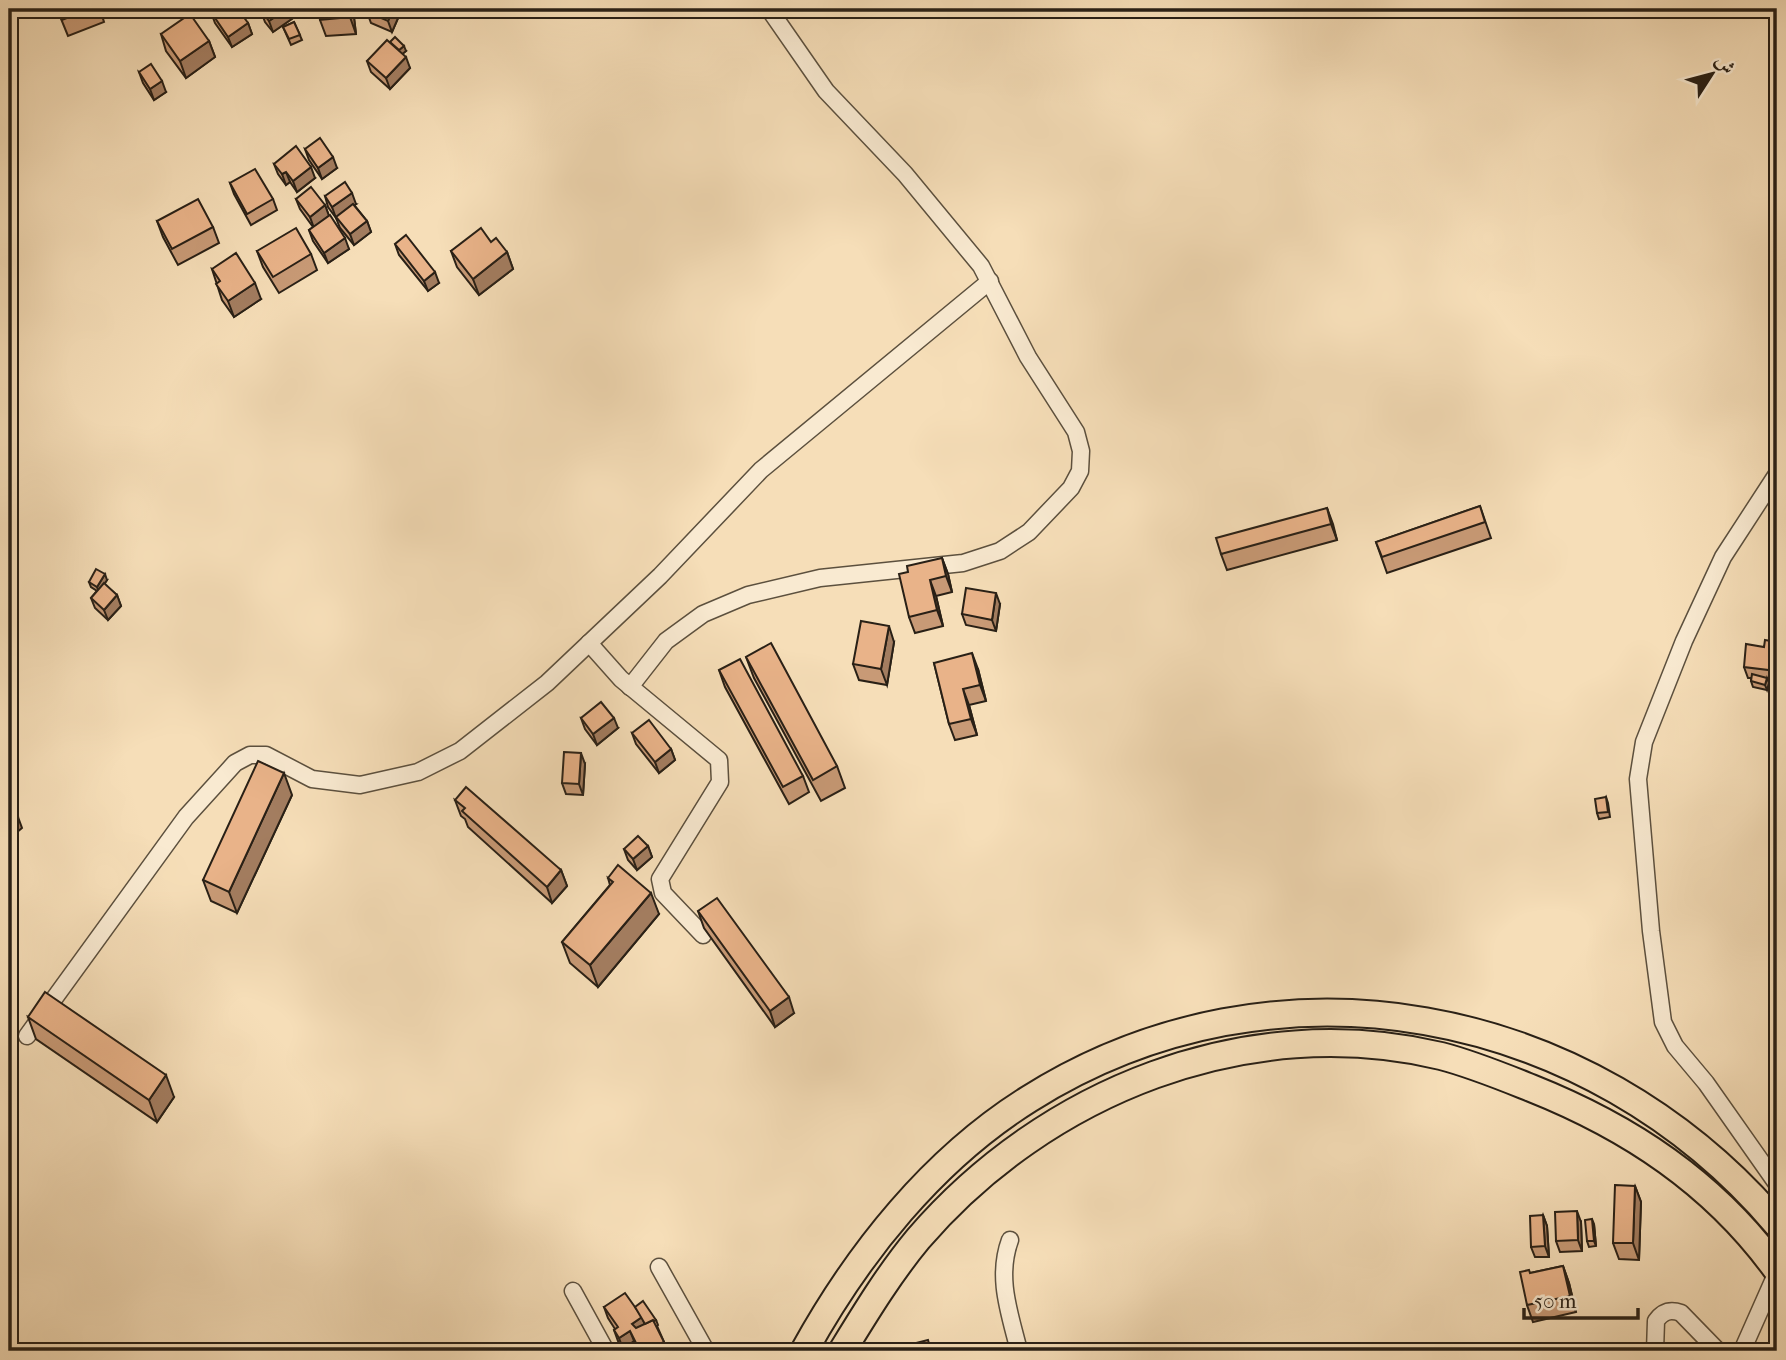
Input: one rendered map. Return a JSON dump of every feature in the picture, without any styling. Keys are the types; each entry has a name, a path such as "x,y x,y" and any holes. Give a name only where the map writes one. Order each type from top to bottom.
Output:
{"highway":[{"path":"804,1351 851,1277 894,1219 944,1166 997,1121 1056,1082 1120,1052 1187,1030 1251,1017 1316,1012 1381,1015 1485,1034 1544,1054 1621,1092 1682,1133 1738,1181 1777,1224"},
{"path":"842,1351 877,1294 919,1239 967,1189 1023,1144 1087,1104 1157,1073 1193,1061 1264,1047 1337,1044 1409,1051 1471,1065 1565,1102 1626,1133 1684,1172 1727,1210 1777,1271"}],"street":[{"path":"630,687 666,641 703,614 769,588 820,578 984,559 1022,537 1071,488 1082,461 1079,441 1028,357 990,281 937,211 826,91 769,9"},
{"path":"27,1036 186,817 242,759 267,755 312,779 344,785 411,774 437,765 460,751 547,683 660,576 761,470 990,281"},
{"path":"1777,474 1723,557 1690,629 1644,742 1638,779 1651,931 1663,1022 1675,1046 1706,1083 1777,1184"},
{"path":"589,643 630,687 715,754 721,767 720,782 660,879 663,893 703,935"},
{"path":"1010,1240 1004,1261 1003,1284 1019,1351"},
{"path":"659,1267 706,1351"},
{"path":"1742,1351 1777,1271"},
{"path":"572,1291 606,1351"},
{"path":"1654,1351 1656,1321 1667,1311 1674,1310 1681,1313 1718,1351"}],"building":[{"path":"58,9 90,9 62,20"},
{"path":"216,9 238,9 248,23 228,37 211,12"},
{"path":"287,9 269,21 261,11"},
{"path":"319,9 349,9 350,17 320,20"},
{"path":"368,9 393,9 388,21 367,12"},
{"path":"190,14 209,41 180,61 161,34"},
{"path":"294,22 300,35 289,39 283,27"},
{"path":"395,37 404,46 399,50 390,42"},
{"path":"387,40 406,57 386,78 367,61"},
{"path":"151,64 162,81 150,89 139,72"},
{"path":"320,138 333,157 318,168 305,149"},
{"path":"296,146 311,167 293,181 286,172 282,174 274,164"},
{"path":"255,169 273,199 247,214 230,183"},
{"path":"345,182 352,193 332,207 325,196"},
{"path":"311,187 325,205 310,217 296,199"},
{"path":"198,199 213,227 172,249 157,221"},
{"path":"353,204 367,221 350,234 336,217"},
{"path":"330,215 345,238 324,253 309,230"},
{"path":"296,228 311,254 273,277 257,251"},
{"path":"481,228 491,242 496,238 507,252 473,279 451,251"},
{"path":"406,235 435,272 424,281 395,244"},
{"path":"236,253 255,283 228,301 216,284 220,281 212,269"},
{"path":"1480,506 1485,522 1382,557 1376,542"},
{"path":"1327,508 1331,524 1221,554 1216,538"},
{"path":"942,558 946,576 930,580 937,610 909,617 899,574 908,572 907,566"},
{"path":"96,569 105,574 97,587 89,582"},
{"path":"104,583 117,595 104,610 91,598"},
{"path":"966,588 996,593 992,620 962,614"},
{"path":"861,621 889,626 881,669 853,664"},
{"path":"1765,640 1777,642 1777,671 1744,667 1746,644 1764,647"},
{"path":"771,643 837,766 813,780 746,657"},
{"path":"972,653 980,685 963,689 971,719 949,724 934,663"},
{"path":"740,659 803,776 783,787 719,670"},
{"path":"1752,674 1767,678 1765,685 1751,681"},
{"path":"601,702 614,718 593,734 581,718"},
{"path":"649,720 671,749 655,762 632,733"},
{"path":"564,752 581,753 579,784 562,783"},
{"path":"258,761 284,773 229,892 203,880"},
{"path":"466,787 561,870 547,887 462,811 465,808 455,800"},
{"path":"1606,797 1608,812 1597,813 1595,799"},
{"path":"9,808 18,817 9,825"},
{"path":"638,836 648,846 633,859 624,849"},
{"path":"618,865 651,893 590,965 562,942 613,882 608,878"},
{"path":"717,898 789,997 770,1011 698,911"},
{"path":"45,992 166,1075 149,1100 28,1017"},
{"path":"1615,1185 1635,1186 1633,1243 1613,1243"},
{"path":"1577,1211 1578,1240 1556,1241 1555,1212"},
{"path":"1543,1215 1545,1246 1531,1247 1530,1216"},
{"path":"1592,1219 1594,1241 1587,1241 1585,1220"},
{"path":"1563,1266 1570,1296 1527,1305 1520,1272 1529,1270 1530,1273"},
{"path":"625,1293 642,1317 632,1324 636,1328 653,1320 664,1342 640,1351 630,1331 619,1338 614,1330 618,1327 604,1307"},
{"path":"643,1301 656,1320 645,1324 635,1307"},
{"path":"928,1340 931,1351 893,1349"}]}
